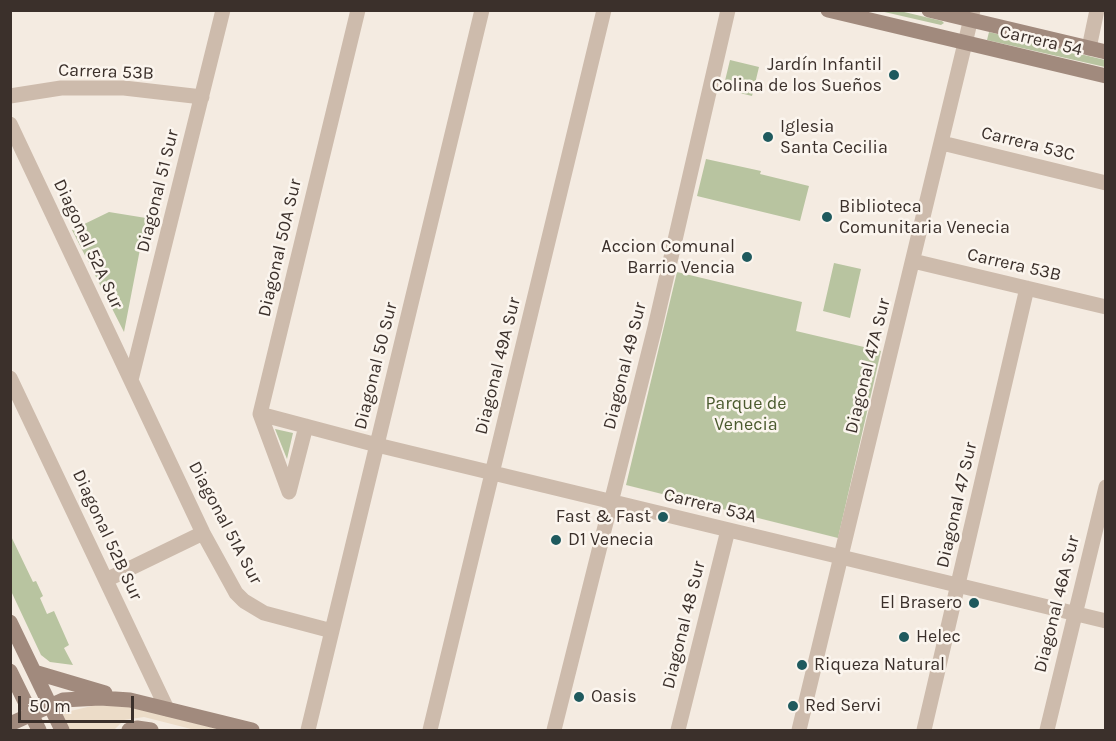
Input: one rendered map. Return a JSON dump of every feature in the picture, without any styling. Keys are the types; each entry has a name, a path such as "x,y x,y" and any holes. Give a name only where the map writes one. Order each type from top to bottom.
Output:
{"street":[{"name":"Diagonal 51 Sur","path":"131,380 223,10"},
{"name":"Diagonal 50A Sur","path":"260,414 358,10"},
{"name":"Diagonal 50 Sur","path":"308,730 482,10"},
{"name":"Diagonal 49A Sur","path":"430,730 604,10"},
{"name":"Diagonal 49 Sur","path":"554,730 657,316 728,10"},
{"name":"Carrera 54","path":"828,10 1106,76"},
{"name":"Carrera 54","path":"929,10 972,16 1106,52"},
{"path":"1089,48 1097,10"},
{"name":"Diagonal 47A Sur","path":"800,730 972,16"},
{"name":"Carrera 53B","path":"10,96 72,88 124,88 202,97"},
{"name":"Diagonal 52A Sur","path":"10,124 131,380"},
{"name":"Carrera 53C","path":"942,142 1106,183"},
{"name":"Carrera 53B","path":"913,261 1106,307"},
{"name":"Diagonal 47 Sur","path":"924,730 1027,288"},
{"name":"Diagonal 52B Sur","path":"10,378 167,710"},
{"name":"Diagonal 51A Sur","path":"131,380 203,532 236,593 244,601 264,613 332,631"},
{"name":"Carrera 53A","path":"260,414 377,445 1106,621"},
{"path":"260,414 289,492 306,426"},
{"name":"Diagonal 46A Sur","path":"1047,730 1106,487"},
{"name":"Diagonal 48 Sur","path":"678,730 728,530"},
{"path":"106,580 203,532"},
{"path":"10,622 62,730"},
{"path":"10,671 39,730"},
{"path":"34,672 167,710 252,730"},
{"path":"10,724 63,700 84,698 130,700"},
{"path":"129,730 137,728 151,730"}],"green space":[{"path":"880,11 900,11 944,23 941,25"},
{"path":"989,32 1105,60 1105,67 987,40"},
{"path":"730,60 759,67 752,96 723,89"},
{"path":"706,159 761,171 760,174 809,186 800,221 697,196"},
{"path":"109,212 146,218 124,332 72,230"},
{"path":"834,263 861,269 850,318 823,311"},
{"name":"Parque de Venecia","path":"677,272 802,302 796,331 881,351 838,538 626,485"},
{"path":"275,429 293,433 287,459"},
{"path":"10,534 33,582 36,581 43,596 40,598 47,614 54,611 69,645 64,648 73,665 50,662 41,655 11,591"}],"shaded area":[{"path":"96,705 131,707 223,730 195,730 144,717 124,720 114,730 70,730 62,713"}],"place":[{"name":"Jardín Infantil Colina de los Sueños","path":"894,75"},
{"name":"Iglesia Santa Cecilia","path":"768,137"},
{"name":"Biblioteca Comunitaria Venecia","path":"827,217"},
{"name":"Accion Comunal Barrio Vencia","path":"747,257"},
{"name":"Fast & Fast","path":"663,517"},
{"name":"D1 Venecia","path":"556,540"},
{"name":"El Brasero","path":"974,603"},
{"name":"Helec","path":"904,637"},
{"name":"Riqueza Natural","path":"802,665"},
{"name":"Oasis","path":"579,697"},
{"name":"Red Servi","path":"793,706"}]}
